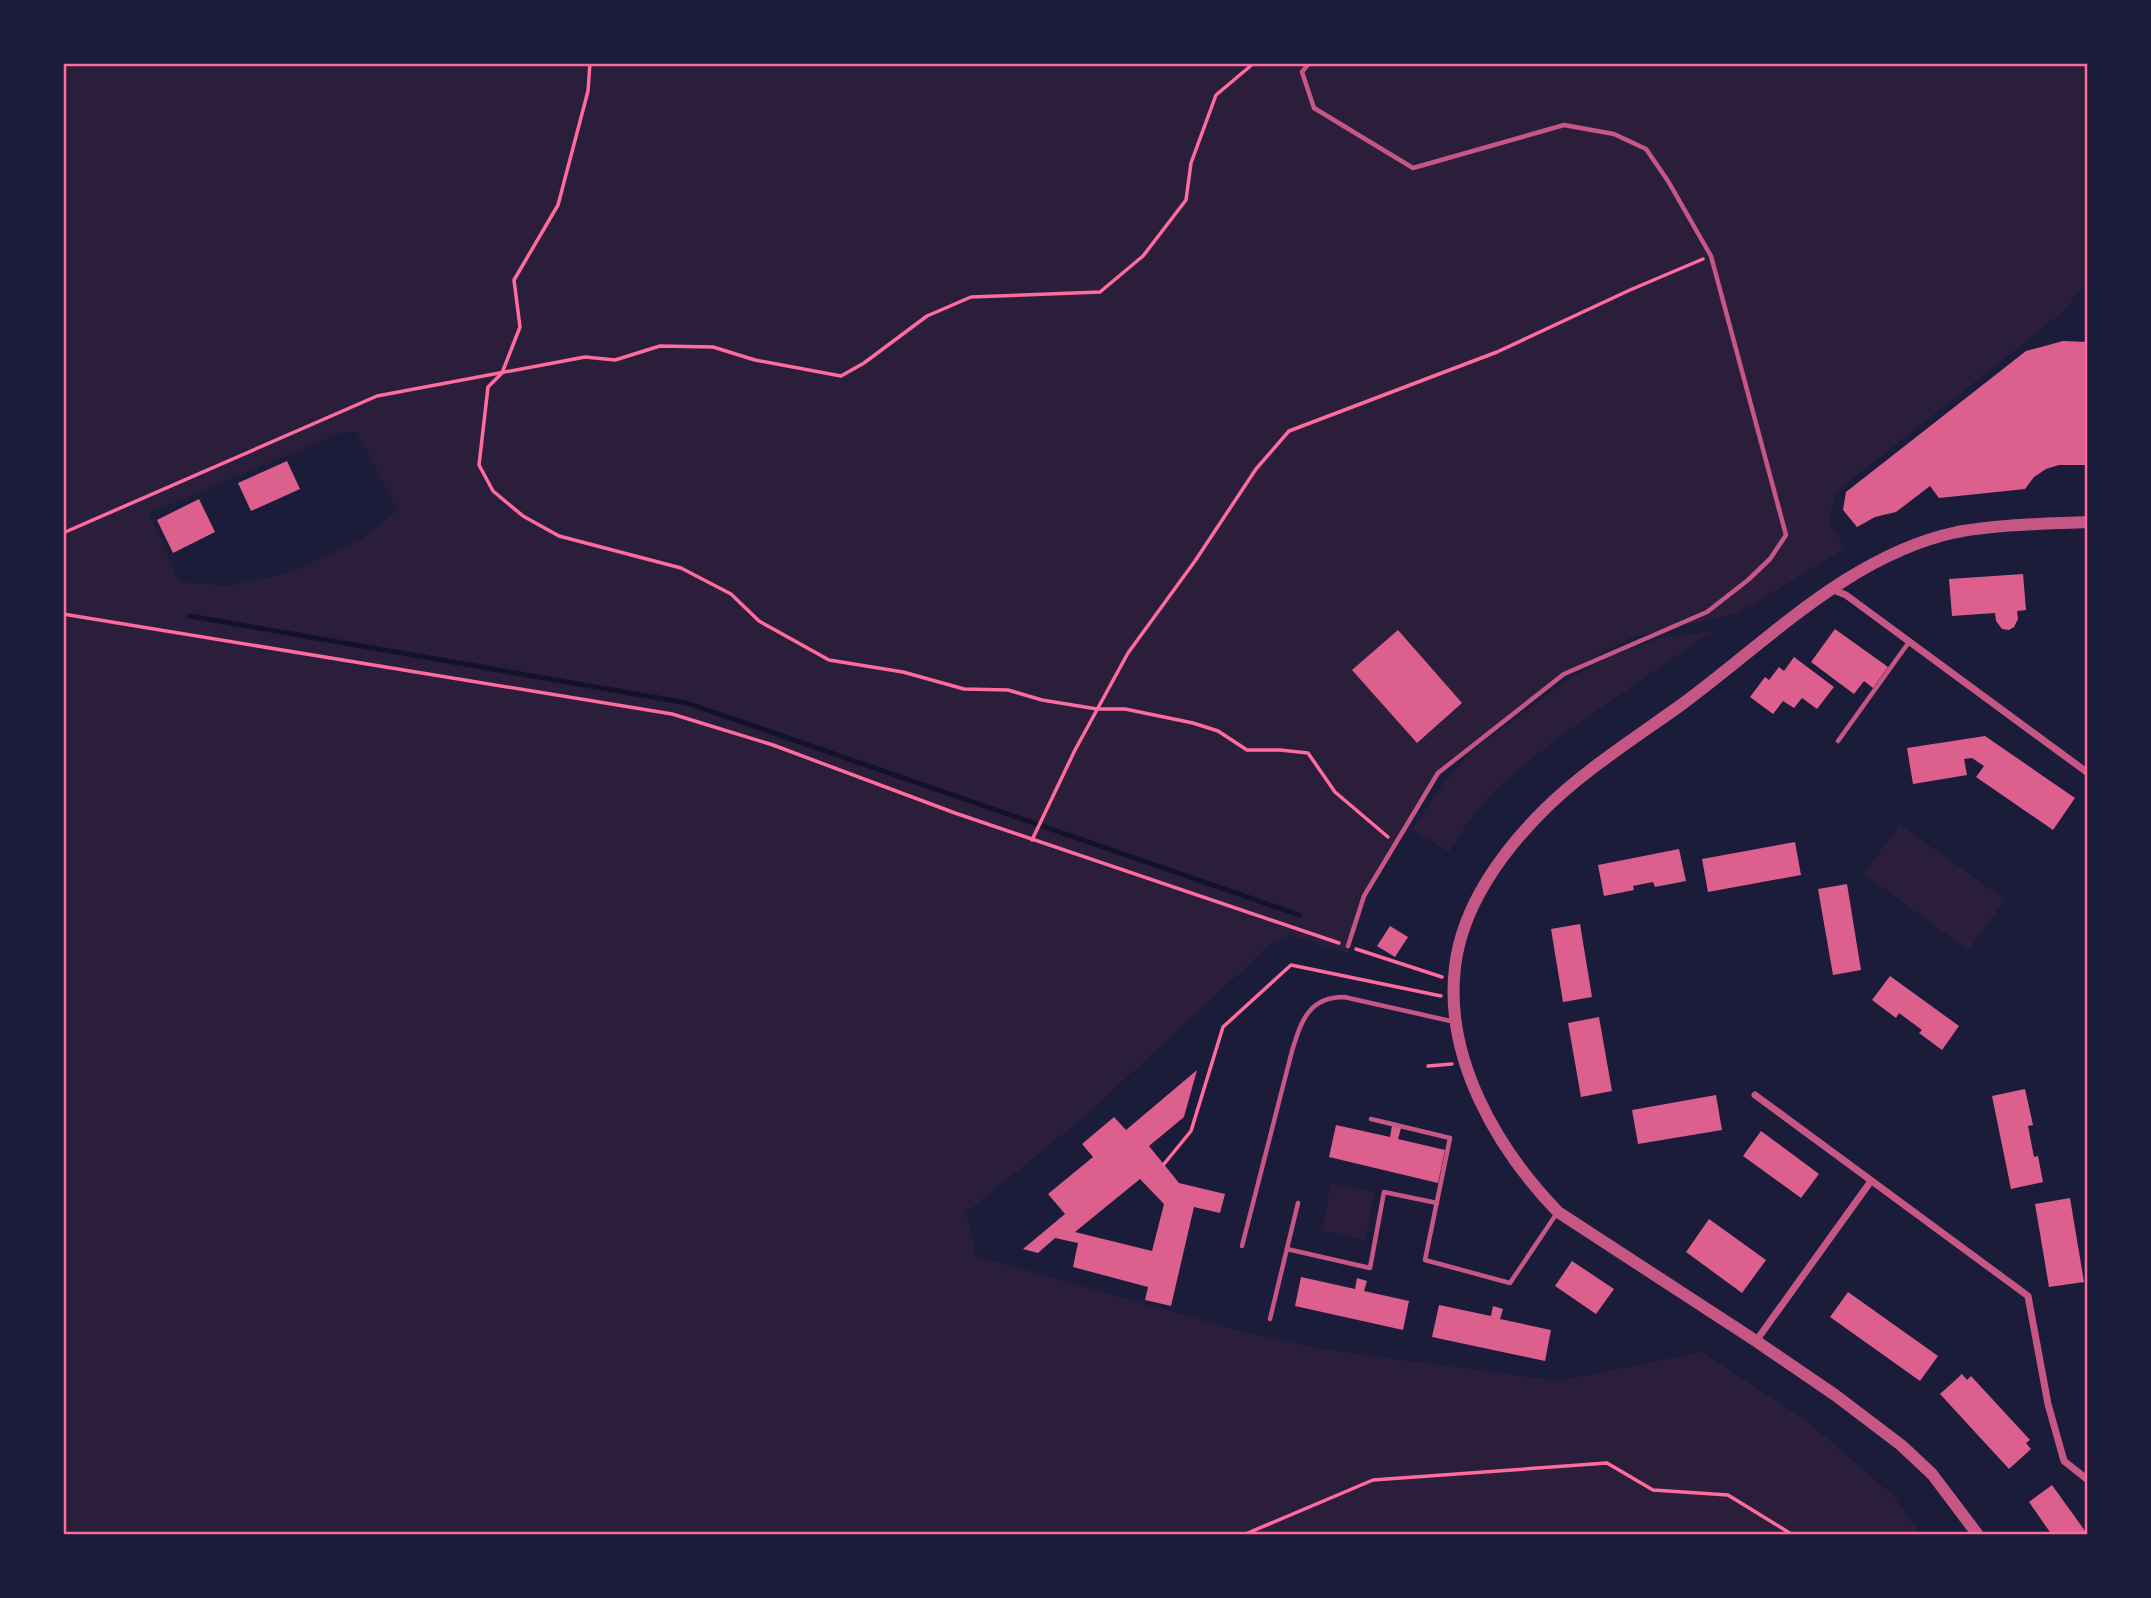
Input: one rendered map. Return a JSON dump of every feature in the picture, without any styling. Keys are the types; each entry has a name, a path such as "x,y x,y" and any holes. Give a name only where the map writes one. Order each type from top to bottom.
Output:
{"street":[{"path":"1979,1535 1933,1474 1901,1445 1835,1395 1558,1212 1539,1194 1492,1126 1476,1094 1465,1063 1456,1022 1453,999 1455,965 1463,933 1486,883 1501,859 1547,808 1606,758 1725,672 1830,589 1901,550 1956,533 2007,526 2088,522"},
{"path":"1830,589 1846,595 2088,773"},
{"path":"1755,1095 2028,1296 2048,1404 2064,1461 2088,1480"},
{"path":"1755,1341 1871,1181"}],"lane":[{"path":"1309,63 1302,72 1314,108 1413,168 1564,125 1614,134 1646,149 1668,181 1711,256 1786,536 1770,559 1707,612 1564,674 1438,772 1364,896 1348,946"},
{"path":"1838,741 1909,642"},
{"path":"1242,1246 1292,1051 1300,1027 1312,1007 1325,998 1344,997 1456,1022"},
{"path":"1371,1119 1450,1138 1426,1260 1510,1283 1558,1212"},
{"path":"1287,1249 1370,1268 1384,1192 1437,1203"},
{"path":"1270,1319 1298,1203"}],"path":[{"path":"590,63 588,92 558,205 514,280 520,327 502,373 488,387 479,466 493,491 523,516 559,536 681,568 731,594 759,621 829,660 903,672 964,689 1008,690 1042,701 1097,709 1125,709 1193,723 1218,731 1247,750 1308,753 1335,792 1395,843"},
{"path":"63,533 377,397 585,357 615,360 660,346 713,347 755,360 841,376 864,363 927,316 971,297 1100,292 1143,256 1186,200 1191,163 1216,94 1254,63"},
{"path":"1032,839 1075,750 1128,653 1195,561 1256,470 1289,431 1497,352 1630,290 1711,256"},
{"path":"63,614 672,714 772,745 1032,839 1454,981"},
{"path":"1164,1164 1191,1131 1223,1027 1291,965 1453,999"},
{"path":"1428,1066 1465,1063"},
{"path":"1243,1535 1373,1480 1607,1463 1653,1490 1728,1496 1793,1535"},
{"path":"976,1535 1054,1535"}],"shaded area":[{"path":"63,63 2088,63 2088,279 2064,311 1835,493 1829,522 1846,548 1739,613 1632,637 1564,674 1438,773 1364,896 1348,953 1290,935 1272,943 1085,1116 966,1213 976,1256 1240,1331 1321,1349 1559,1381 1702,1352 1807,1421 1894,1496 1921,1535 63,1535","holes":["343,432 357,432 397,511 358,541 288,573 229,586 179,582 149,513"]},
{"path":"1711,632 1560,736 1518,770 1492,793 1449,852 1412,830 1443,784 1469,753 1567,680 1610,657 1659,638"},
{"path":"1900,824 2005,900 1968,950 1864,874"},
{"path":"1331,1183 1375,1192 1365,1240 1322,1231"}],"building":[{"path":"2063,341 2088,342 2088,465 2059,465 2046,469 2034,477 2025,489 1939,498 1930,486 1896,512 1875,517 1857,527 1843,510 1846,492 2026,351"},
{"path":"287,461 300,489 251,511 238,483"},
{"path":"199,499 215,532 173,553 157,520"},
{"path":"2023,574 2026,610 2017,611 2018,619 2009,630 2002,629 1996,621 1995,613 1952,616 1949,579"},
{"path":"1835,629 1888,667 1873,688 1864,681 1854,694 1811,662"},
{"path":"1398,630 1462,703 1417,743 1352,670"},
{"path":"1794,657 1834,687 1817,709 1802,698 1794,708 1783,701 1773,714 1750,697 1765,677 1769,680 1779,667 1784,671"},
{"path":"1985,736 2075,798 2053,830 1976,777 1984,766 1972,758 1964,759 1967,775 1913,784 1907,748"},
{"path":"1795,842 1801,875 1708,892 1702,859"},
{"path":"1679,849 1686,881 1655,887 1653,882 1633,886 1634,890 1604,896 1598,865"},
{"path":"1847,884 1861,970 1833,975 1818,889"},
{"path":"1580,924 1592,997 1563,1002 1551,929"},
{"path":"1390,926 1408,937 1395,957 1377,946"},
{"path":"1890,976 1959,1026 1942,1050 1919,1033 1922,1030 1899,1013 1896,1018 1872,1000"},
{"path":"1599,1017 1612,1091 1581,1097 1568,1023"},
{"path":"1197,1070 1184,1117 1149,1146 1179,1183 1225,1194 1220,1213 1194,1207 1171,1306 1145,1300 1148,1287 1073,1267 1078,1243 1055,1238 1038,1253 1023,1249 1065,1214 1048,1194 1093,1157 1082,1144 1114,1117 1126,1130","holes":["1140,1179 1164,1204 1152,1251 1075,1232"]},
{"path":"2025,1089 2033,1125 2028,1126 2034,1157 2038,1156 2043,1182 2011,1189 1992,1096"},
{"path":"1716,1095 1722,1130 1638,1144 1632,1110"},
{"path":"1336,1125 1390,1137 1392,1126 1401,1128 1398,1139 1445,1150 1438,1183 1329,1157"},
{"path":"1761,1131 1819,1174 1801,1198 1743,1156"},
{"path":"2070,1198 2084,1282 2049,1287 2035,1204"},
{"path":"1709,1219 1766,1260 1742,1293 1686,1252"},
{"path":"1572,1261 1614,1289 1596,1314 1555,1286"},
{"path":"1301,1277 1355,1289 1357,1278 1367,1281 1364,1291 1409,1301 1403,1330 1295,1306"},
{"path":"1848,1292 1938,1356 1920,1381 1830,1317"},
{"path":"1439,1305 1491,1316 1493,1306 1503,1309 1500,1319 1551,1330 1545,1361 1432,1337"},
{"path":"1962,1374 1967,1380 1971,1376 2030,1440 2026,1443 2031,1449 2009,1469 1940,1394"},
{"path":"2052,1485 2088,1535 2052,1535 2029,1502"}],"waterway":[{"path":"190,616 687,703 1299,915"}]}
